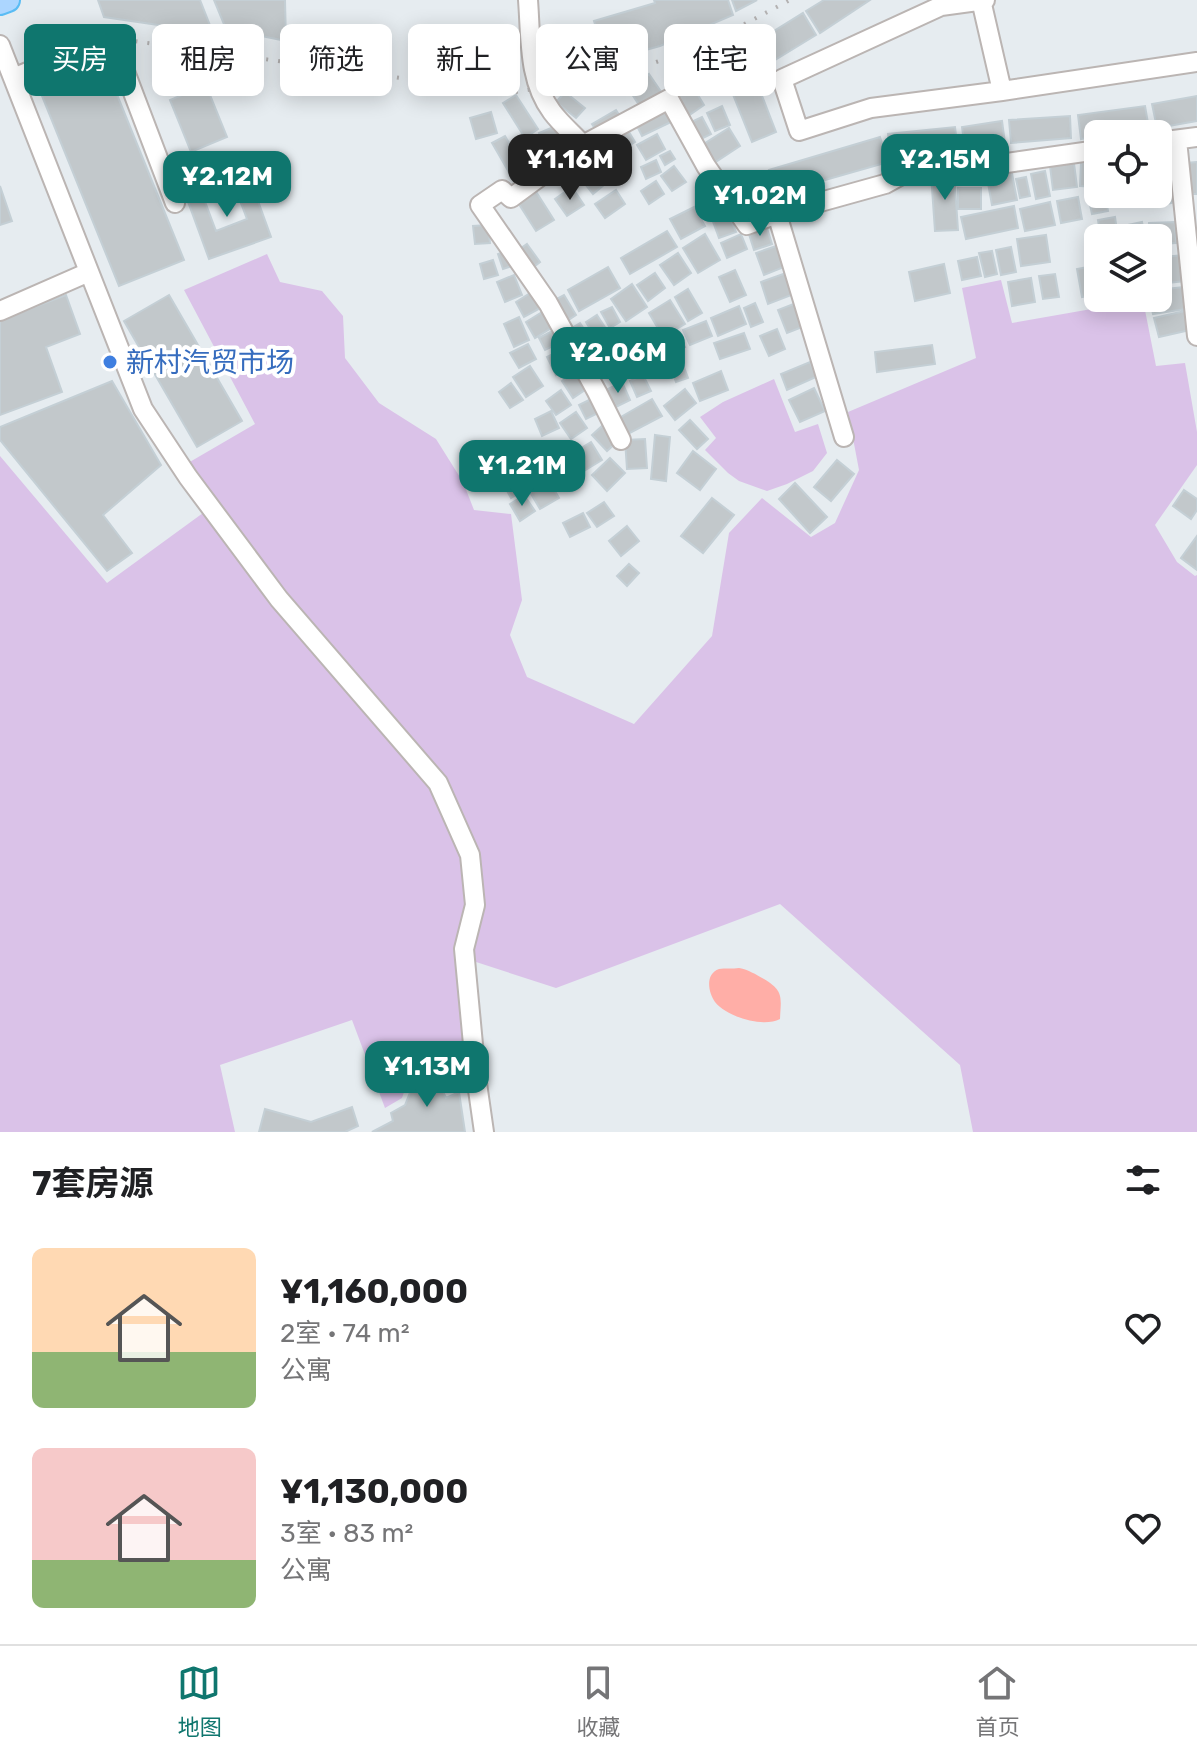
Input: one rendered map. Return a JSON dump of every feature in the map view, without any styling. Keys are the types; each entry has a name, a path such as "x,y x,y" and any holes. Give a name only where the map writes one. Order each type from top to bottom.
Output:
{"main road":[{"path":"0,3 8,0"}],"street":[{"path":"528,0 532,62 539,88 552,112 583,145"},
{"path":"1002,91 982,0 941,6 782,79 799,131 871,108 1002,91 1197,62"},
{"path":"0,45 143,409 188,477 279,599 438,783 470,855 475,905 464,949 484,1132"},
{"path":"13,78 86,48 121,61 175,203"},
{"path":"621,440 548,303 480,205 502,190 511,198 583,145 669,99 706,166 747,225 885,184 923,163 979,167 1084,152"},
{"path":"1172,141 1197,137"},
{"path":"1177,140 1193,257 1197,336"},
{"path":"777,214 844,437"},
{"path":"0,311 89,272"}],"shaded area":[{"path":"267,254 280,282 322,291 343,316 345,358 379,403 436,439 463,482 474,510 511,514 522,600 510,635 527,677 634,724 712,636 729,533 762,498 811,537 835,523 859,470 848,412 976,358 962,288 1001,280 1012,323 1084,310 1145,312 1156,366 1185,363 1197,432 1197,465 1155,525 1177,562 1197,575 1197,1132 973,1132 960,1065 780,904 556,988 473,961 480,908 479,852 444,780 284,592 188,463 255,424 184,290"},
{"path":"774,379 795,432 818,424 827,453 813,471 767,491 739,481 705,450 716,438 700,417 723,402"},
{"path":"0,456 107,583 203,513 433,785 464,858 470,907 469,1077 448,1086 439,1064 415,1060 402,1098 385,1108 352,1020 220,1065 235,1132 0,1132"},
{"path":"739,968 775,987 781,1000 780,1019 764,1022 746,1020 715,1002 709,988 711,975 719,969"}],"building":[{"path":"98,0 200,0 209,24 152,24 104,17"},
{"path":"214,0 285,0 286,24 280,24 280,40 264,37 264,24 224,24"},
{"path":"654,0 728,0 733,15 712,24 664,24 664,44 648,49 648,24 595,24 594,21 655,3"},
{"path":"732,0 757,0 736,11"},
{"path":"824,0 870,0 820,33 806,11"},
{"path":"803,13 816,35 776,59 776,30"},
{"path":"648,75 662,93 641,108 633,96 648,96"},
{"path":"42,96 118,96 184,260 119,286"},
{"path":"180,96 210,96 227,137 191,152 170,100"},
{"path":"517,96 538,129 525,138 503,103"},
{"path":"561,96 570,96 585,108 576,118 556,102"},
{"path":"698,96 704,105 688,116 676,97"},
{"path":"734,96 762,96 776,132 752,142"},
{"path":"1197,96 1197,121 1172,125 1172,120 1155,120 1152,104"},
{"path":"722,106 730,125 715,131 707,113"},
{"path":"1145,106 1147,120 1084,120 1084,138 1081,139 1078,115"},
{"path":"664,108 671,122 642,136 635,122"},
{"path":"616,110 623,121 599,135 592,124"},
{"path":"491,112 497,133 476,139 470,118"},
{"path":"1070,116 1071,138 1011,143 1009,120"},
{"path":"702,117 711,134 697,141 689,123"},
{"path":"1002,121 1005,143 965,149 962,127"},
{"path":"558,125 565,141 546,149 539,133"},
{"path":"626,127 635,142 617,153 608,138"},
{"path":"955,127 957,143 890,151 888,134"},
{"path":"729,128 740,146 714,163 702,145"},
{"path":"657,134 665,149 646,160 637,145"},
{"path":"505,136 523,166 510,174 492,143"},
{"path":"880,137 888,162 776,194 769,170"},
{"path":"533,140 545,165 534,170 522,145"},
{"path":"670,151 675,159 665,165 660,156"},
{"path":"587,153 595,164 577,178 569,166"},
{"path":"656,160 661,172 646,179 641,167"},
{"path":"620,162 627,176 617,181 610,167"},
{"path":"1197,162 1197,194 1189,194 1186,163"},
{"path":"1074,163 1077,187 1053,190 1050,166"},
{"path":"1081,163 1084,163 1084,186 1080,186"},
{"path":"674,166 686,182 672,191 661,176"},
{"path":"1011,168 1017,200 992,205 986,172"},
{"path":"603,169 611,179 593,194 585,184"},
{"path":"1045,171 1050,196 1036,199 1031,174"},
{"path":"194,172 216,231 247,219 233,182 249,176 271,237 209,259 179,177"},
{"path":"954,172 958,230 935,231 931,174"},
{"path":"1026,177 1030,196 1020,198 1016,179"},
{"path":"711,180 720,196 704,204 696,188"},
{"path":"656,181 664,194 649,204 641,191"},
{"path":"0,186 12,221 0,225"},
{"path":"572,187 584,205 567,216 555,199"},
{"path":"958,188 981,188 981,209 958,209"},
{"path":"535,190 554,220 536,231 517,201"},
{"path":"616,190 625,204 605,218 595,204"},
{"path":"1078,197 1082,219 1061,223 1057,201"},
{"path":"1050,202 1055,225 1025,231 1020,209"},
{"path":"1014,206 1018,228 966,239 961,217"},
{"path":"694,207 705,226 681,239 670,219"},
{"path":"1091,208 1107,208 1108,211 1092,214"},
{"path":"727,210 736,232 719,238 711,216"},
{"path":"1115,217 1116,224 1099,224 1098,220"},
{"path":"1175,222 1176,243 1172,243 1172,224 1149,223"},
{"path":"488,225 490,243 475,244 473,226"},
{"path":"766,225 772,244 754,250 748,231"},
{"path":"667,231 677,247 630,274 621,258"},
{"path":"705,234 720,260 698,273 683,248"},
{"path":"741,234 747,249 727,258 721,243"},
{"path":"1046,235 1050,262 1021,266 1017,239"},
{"path":"527,244 540,262 531,269 517,251"},
{"path":"776,246 784,267 764,275 756,253"},
{"path":"1011,247 1016,272 1001,275 996,250"},
{"path":"506,251 512,266 503,269 498,254"},
{"path":"992,251 997,274 985,277 979,253"},
{"path":"678,253 691,273 674,285 660,265"},
{"path":"1182,255 1185,281 1172,283 1172,256"},
{"path":"977,257 981,276 962,280 958,261"},
{"path":"493,260 498,275 484,279 480,264"},
{"path":"944,264 950,293 915,301 909,272"},
{"path":"608,267 620,288 579,311 568,290"},
{"path":"1084,268 1084,297 1082,297 1077,269"},
{"path":"735,270 746,295 730,302 719,277"},
{"path":"655,273 665,288 648,301 637,285"},
{"path":"786,273 794,294 768,304 761,282"},
{"path":"1055,274 1059,297 1043,299 1039,276"},
{"path":"514,275 522,295 505,302 497,282"},
{"path":"1031,278 1035,302 1012,306 1008,282"},
{"path":"632,284 647,307 626,321 611,299"},
{"path":"1183,287 1186,309 1172,311 1172,288"},
{"path":"688,289 702,313 688,321 675,297"},
{"path":"535,290 544,306 524,317 516,302"},
{"path":"66,295 80,334 46,347 62,392 0,415 0,320"},
{"path":"169,295 242,421 197,447 124,321"},
{"path":"564,295 576,315 564,323 551,302"},
{"path":"670,300 685,324 663,337 649,313"},
{"path":"755,303 763,322 751,327 744,308"},
{"path":"796,303 805,326 787,333 778,310"},
{"path":"739,306 746,324 718,336 711,318"},
{"path":"612,307 620,322 610,328 601,312"},
{"path":"544,311 553,327 535,338 526,322"},
{"path":"1185,311 1190,330 1159,337 1154,318"},
{"path":"597,315 608,332 596,339 586,322"},
{"path":"519,317 529,340 514,347 504,324"},
{"path":"706,321 712,336 690,345 683,330"},
{"path":"580,323 592,341 579,350 567,331"},
{"path":"777,329 785,349 769,356 760,336"},
{"path":"554,330 561,342 545,350 539,338"},
{"path":"633,331 644,348 628,359 617,342"},
{"path":"744,333 750,349 720,359 714,343"},
{"path":"679,336 685,347 665,358 659,347"},
{"path":"528,344 536,359 519,368 510,353"},
{"path":"610,345 622,364 597,380 585,361"},
{"path":"932,345 935,364 877,372 875,352"},
{"path":"563,349 572,366 556,375 547,357"},
{"path":"656,353 663,367 649,375 642,361"},
{"path":"682,362 688,378 676,382 670,366"},
{"path":"810,362 816,377 787,390 781,374"},
{"path":"530,366 543,386 526,397 513,377"},
{"path":"577,371 588,388 573,398 562,381"},
{"path":"721,371 728,390 700,401 693,383"},
{"path":"643,375 651,391 637,397 630,381"},
{"path":"112,381 161,465 103,515 132,553 107,571 0,440 0,427"},
{"path":"622,382 630,400 614,408 606,390"},
{"path":"511,383 523,400 510,408 499,392"},
{"path":"814,388 825,411 800,422 789,400"},
{"path":"685,389 696,403 675,420 664,406"},
{"path":"561,390 571,405 556,415 546,401"},
{"path":"593,398 600,412 586,419 579,405"},
{"path":"652,399 662,416 628,434 619,418"},
{"path":"551,411 559,428 542,436 535,419"},
{"path":"576,412 587,428 571,439 560,423"},
{"path":"690,420 708,439 697,449 679,430"},
{"path":"602,426 617,442 607,451 592,435"},
{"path":"655,435 670,437 666,481 651,479"},
{"path":"645,439 647,468 627,469 625,440"},
{"path":"591,442 602,460 584,471 573,453"},
{"path":"693,451 716,469 700,490 677,473"},
{"path":"569,458 581,476 562,488 550,470"},
{"path":"610,458 625,473 607,491 592,475"},
{"path":"837,460 854,474 831,501 814,487"},
{"path":"541,464 547,472 532,484 526,476"},
{"path":"522,477 528,487 511,498 505,487"},
{"path":"549,481 559,498 540,509 530,492"},
{"path":"795,483 827,517 810,533 779,499"},
{"path":"1184,490 1197,499 1197,510 1191,519 1173,506"},
{"path":"524,495 535,511 520,521 510,504"},
{"path":"712,498 734,515 703,553 681,536"},
{"path":"604,502 614,516 597,527 587,513"},
{"path":"583,513 590,527 570,537 563,523"},
{"path":"627,526 639,541 621,556 609,541"},
{"path":"1197,536 1197,570 1181,558"},
{"path":"629,564 639,573 627,586 617,576"},
{"path":"419,1070 434,1071 446,1098 459,1092 465,1132 372,1132 393,1121 391,1113 405,1105"},
{"path":"352,1107 358,1126 345,1132 259,1132 265,1109 311,1122"}],"railway":[{"path":"136,41 509,93 616,76 705,45 790,0"}],"place":[{"name":"新村汽贸市场","path":"110,362"}]}
